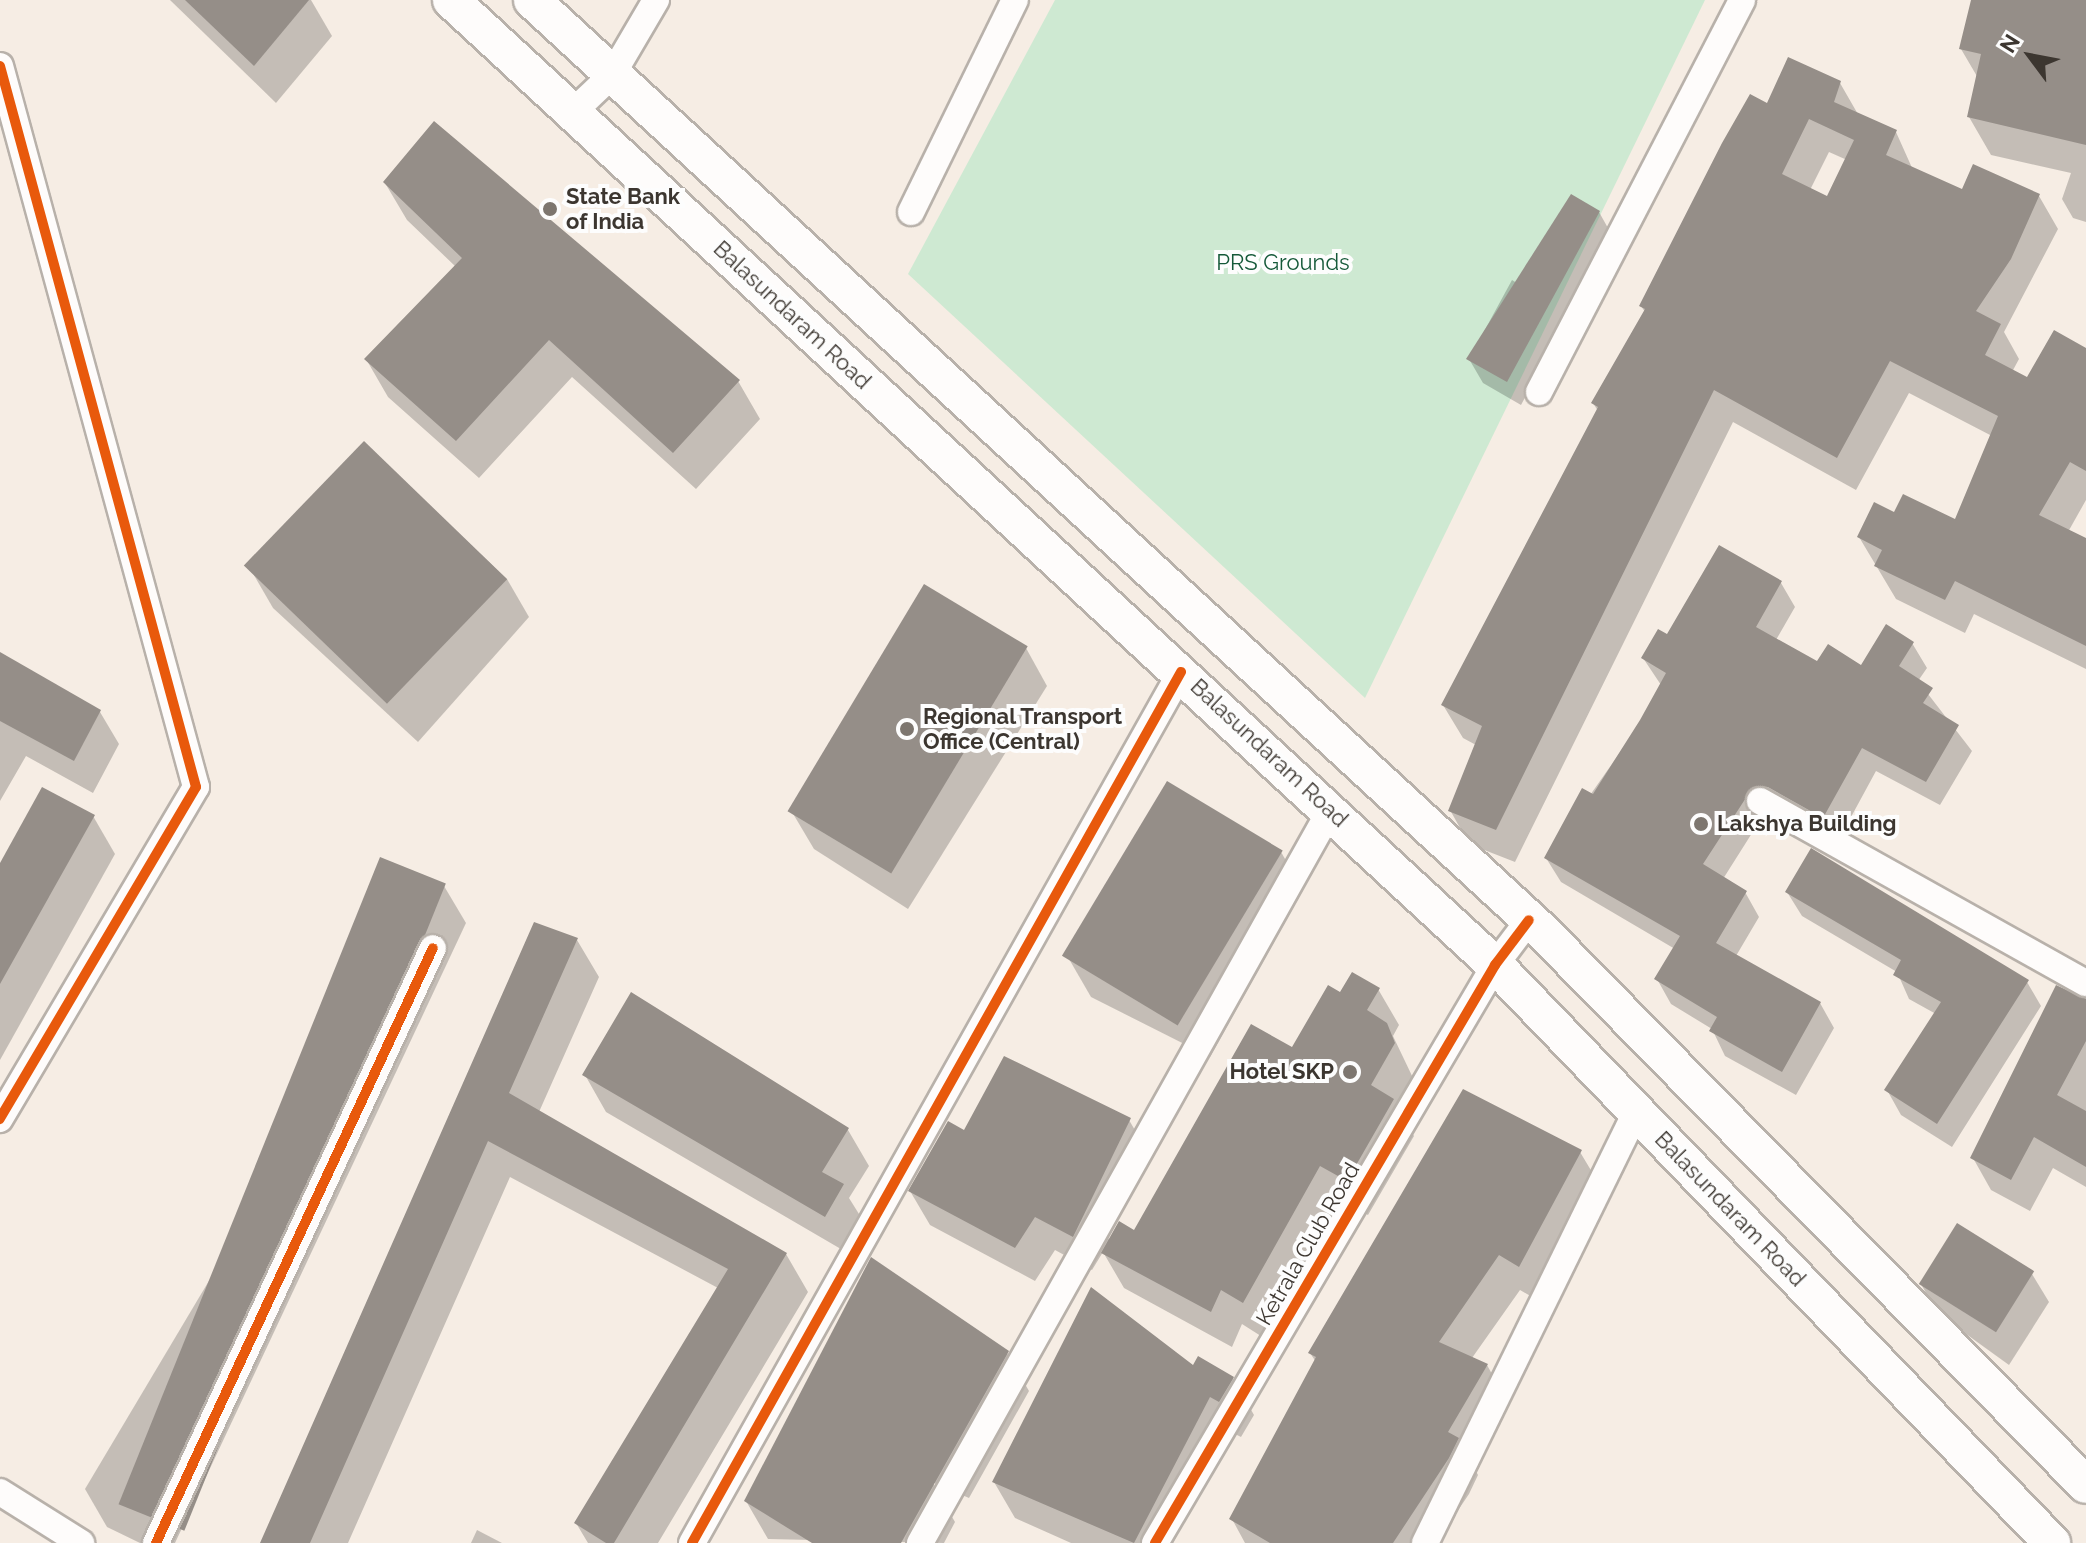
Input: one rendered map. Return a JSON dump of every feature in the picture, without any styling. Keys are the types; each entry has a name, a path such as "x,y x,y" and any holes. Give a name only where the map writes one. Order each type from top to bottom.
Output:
{"main road":[{"name":"Balasundaram Road","path":"451,0 1331,809 1495,965 2052,1543"},
{"path":"532,0 1529,920 2086,1485"},
{"path":"1097,595 1134,553"}],"street":[{"path":"573,112 612,75 656,0"},
{"path":"911,212 1015,0"},
{"path":"1539,392 1742,0"},
{"path":"0,66 196,787 0,1119"},
{"path":"692,1543 1181,672"},
{"path":"1760,801 2086,983"},
{"path":"920,1543 1331,809"},
{"name":"Ketrala Club Road","path":"1155,1543 1495,965 1529,920"},
{"path":"156,1543 433,948"},
{"path":"1425,1543 1637,1110"},
{"path":"0,1492 81,1543"}],"green space":[{"name":"PRS Grounds","path":"1055,0 1705,0 1365,698 908,274"}],"building":[{"path":"185,0 309,0 254,66"},
{"path":"1971,0 2086,0 2086,145 1967,117 1981,54 1959,49"},
{"path":"1788,57 1841,81 1834,102 1897,130 1886,155 1962,189 1973,164 2040,194 2011,259 1976,311 2001,324 1985,355 2027,377 2054,330 2086,348 2086,471 2070,462 2039,515 2086,538 2086,646 1955,581 1945,600 1874,566 1882,550 1857,537 1874,502 1894,512 1903,494 1955,519 1998,416 1890,361 1837,458 1714,390 1496,830 1448,811 1482,726 1441,705 1598,407 1591,403 1645,309 1639,306 1722,143 1750,94 1767,103","holes":["1809,119 1854,140 1827,196 1782,174"]},
{"path":"434,121 740,380 673,453 549,340 456,441 364,359 462,258 383,182"},
{"path":"1571,194 1600,211 1507,382 1466,359"},
{"path":"364,441 507,579 387,704 244,565"},
{"path":"1719,545 1782,581 1756,627 1817,661 1828,644 1861,665 1886,624 1914,642 1899,666 1933,688 1923,703 1959,725 1926,782 1862,748 1823,818 1768,787 1753,787 1703,864 1747,891 1716,943 1821,1002 1782,1072 1709,1031 1717,1017 1654,979 1680,936 1544,858 1582,788 1593,794 1640,720 1666,673 1641,658 1658,629 1667,634"},
{"name":"Regional Transport Office (Central)","path":"924,584 1028,646 891,873 788,811"},
{"path":"0,652 101,710 74,761 0,721"},
{"path":"1167,781 1283,851 1178,1025 1062,956"},
{"path":"42,787 95,815 0,984 0,863"},
{"path":"1811,848 2029,980 1937,1124 1884,1090 1941,1002 1893,975 1901,960 1785,892"},
{"path":"380,857 446,884 184,1531 119,1504"},
{"path":"534,922 578,938 509,1093 787,1253 614,1543 606,1543 574,1523 728,1269 488,1141 310,1543 260,1543"},
{"path":"1352,972 1380,988 1367,1010 1387,1023 1395,1043 1371,1085 1394,1099 1347,1181 1320,1166 1243,1303 1221,1290 1211,1312 1101,1253 1119,1221 1134,1230 1251,1024 1292,1047 1328,985 1340,992"},
{"path":"2056,985 2086,999 2086,1041 2057,1095 2086,1111 2086,1167 2034,1137 2011,1180 1970,1158"},
{"path":"631,992 849,1128 822,1172 844,1184 825,1217 582,1075"},
{"path":"1004,1056 1131,1118 1073,1237 1035,1217 1015,1248 908,1191 948,1121 964,1130"},
{"path":"1463,1089 1582,1150 1519,1267 1499,1255 1439,1342 1488,1364 1448,1432 1459,1438 1449,1458 1393,1543 1270,1543 1229,1519 1316,1357 1308,1353"},
{"path":"1957,1223 2034,1271 1996,1332 1919,1284"},
{"path":"871,1257 1009,1351 901,1543 812,1543 744,1501"},
{"path":"1091,1287 1193,1365 1198,1356 1234,1377 1219,1402 1210,1397 1134,1543 992,1482"}],"cycle path":[{"path":"0,66 196,787 0,1119"},
{"path":"692,1543 1181,672"},
{"path":"1155,1543 1495,965 1529,920"},
{"path":"156,1543 433,948"}],"place":[{"name":"State Bank of India","path":"550,209"},
{"name":"Regional Transport Office (Central)","path":"907,729"},
{"name":"Lakshya Building","path":"1701,824"},
{"name":"Hotel SKP","path":"1350,1072"}]}
